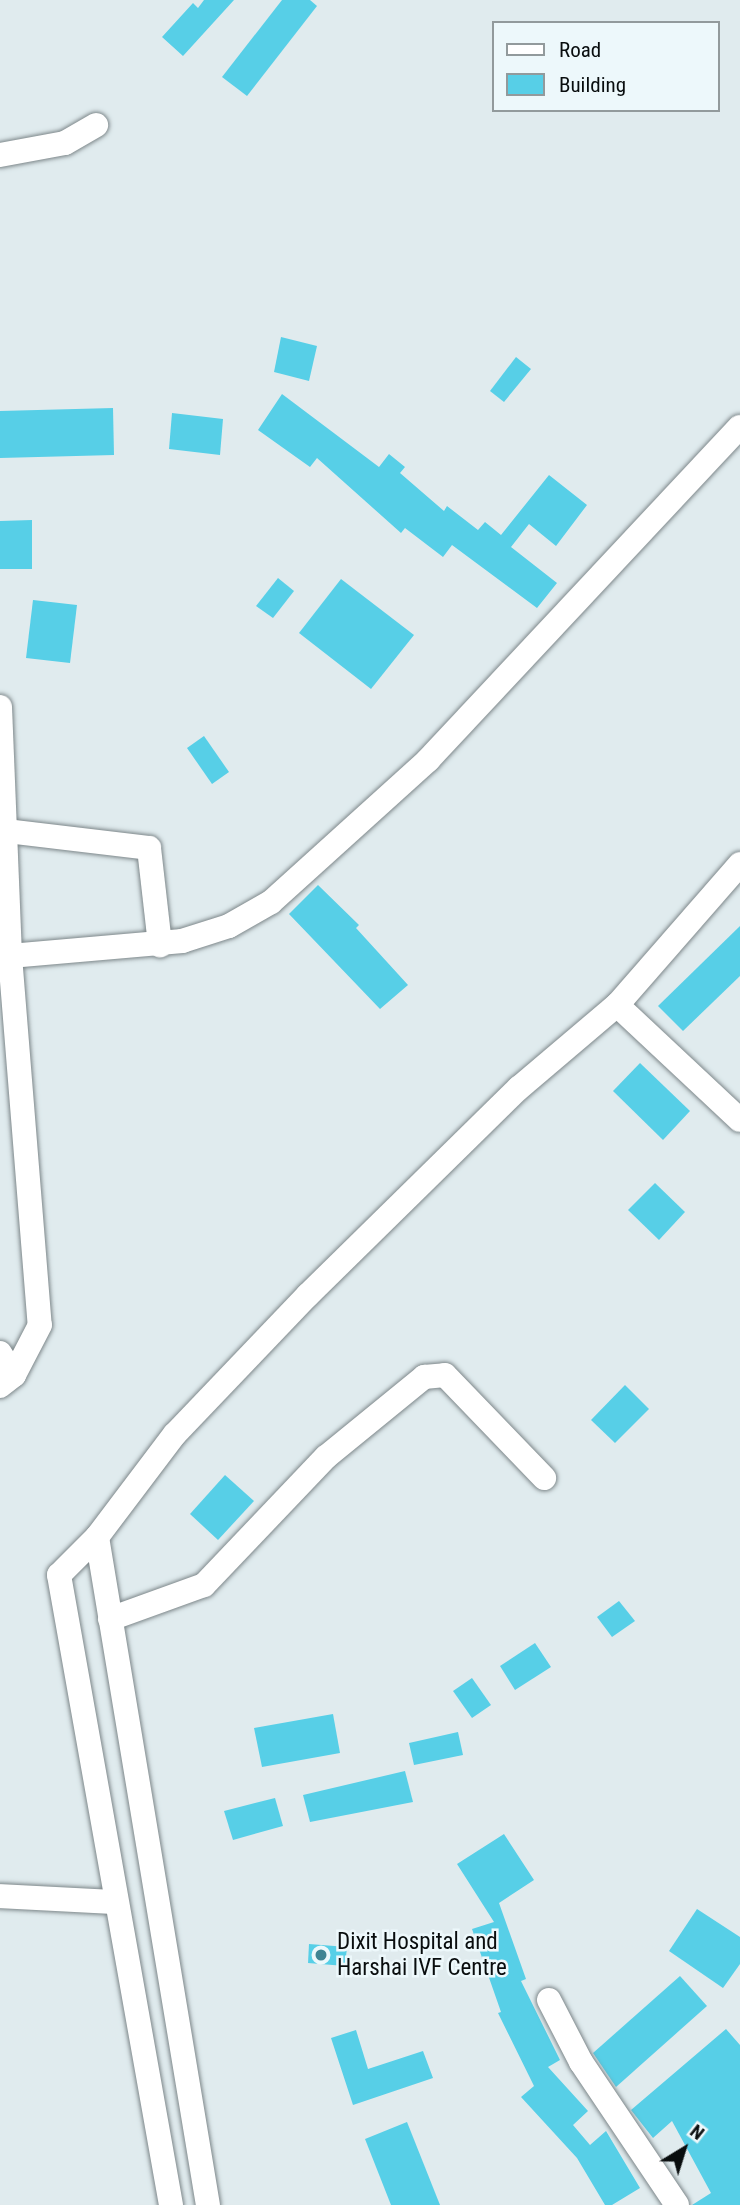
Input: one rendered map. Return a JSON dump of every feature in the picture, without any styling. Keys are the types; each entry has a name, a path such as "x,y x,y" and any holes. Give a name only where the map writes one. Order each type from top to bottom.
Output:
{"street":[{"path":"0,155 65,143 96,125"},
{"path":"10,956 160,945 207,934 255,912 368,816 566,617 740,427"},
{"path":"0,706 10,956 40,1325 7,1381"},
{"path":"7,831 149,848 160,945"},
{"path":"171,2205 59,1574 97,1537 175,1434 307,1295 519,1088 617,1005 735,878"},
{"path":"617,1005 740,1121"},
{"path":"0,1353 7,1381"},
{"path":"110,1619 204,1585 326,1457 424,1377 445,1375 544,1478"},
{"path":"97,1537 208,2205"},
{"path":"0,1896 116,1902"},
{"path":"549,2000 581,2062 677,2205"}],"building":[{"path":"204,0 234,0 183,56 162,37 193,3 198,8"},
{"path":"282,0 310,0 317,6 247,96 222,77"},
{"path":"281,337 317,346 309,381 274,372"},
{"path":"516,357 531,369 504,402 490,391"},
{"path":"282,394 379,467 389,454 405,467 400,473 444,511 447,506 478,530 485,522 501,535 549,475 587,505 556,546 529,524 511,547 557,583 537,608 452,545 443,557 405,528 401,533 317,458 310,467 258,430"},
{"path":"113,408 114,455 0,458 0,411"},
{"path":"172,413 223,419 220,455 169,449"},
{"path":"32,520 32,569 0,569 0,521"},
{"path":"278,578 294,591 273,618 256,606"},
{"path":"341,579 414,635 371,689 299,633"},
{"path":"33,600 77,605 70,663 26,658"},
{"path":"204,736 229,772 212,784 187,748"},
{"path":"318,885 359,925 356,928 408,985 380,1009 289,914"},
{"path":"740,926 740,976 683,1031 658,1006"},
{"path":"640,1063 690,1111 663,1140 613,1091"},
{"path":"655,1183 685,1212 659,1240 628,1210"},
{"path":"625,1385 649,1409 615,1443 591,1420"},
{"path":"225,1475 254,1501 218,1540 190,1514"},
{"path":"619,1601 635,1621 612,1637 597,1617"},
{"path":"535,1643 551,1667 515,1690 500,1666"},
{"path":"472,1678 491,1705 472,1718 453,1691"},
{"path":"333,1714 340,1753 262,1767 254,1728"},
{"path":"458,1732 463,1755 414,1765 409,1743"},
{"path":"405,1771 413,1802 310,1822 303,1795"},
{"path":"275,1798 283,1826 233,1840 224,1811"},
{"path":"504,1834 534,1880 499,1903 526,1979 521,1981 560,2060 548,2067 588,2111 573,2125 590,2145 606,2131 640,2188 612,2205 605,2205 577,2158 521,2097 534,2086 498,2013 501,2012 472,1929 494,1922 457,1864"},
{"path":"697,1909 740,1937 740,1964 723,1988 669,1951"},
{"path":"309,1944 347,1947 345,1966 308,1963"},
{"path":"680,1976 707,2006 616,2087 593,2053"},
{"path":"726,2029 740,2045 740,2205 692,2205 711,2193 672,2121 653,2138 631,2110"},
{"path":"356,2030 368,2069 423,2051 433,2078 353,2105 331,2038"},
{"path":"407,2122 440,2205 391,2205 365,2139"}],"place":[{"name":"Dixit Hospital and Harshai IVF Centre","path":"321,1955"}]}
